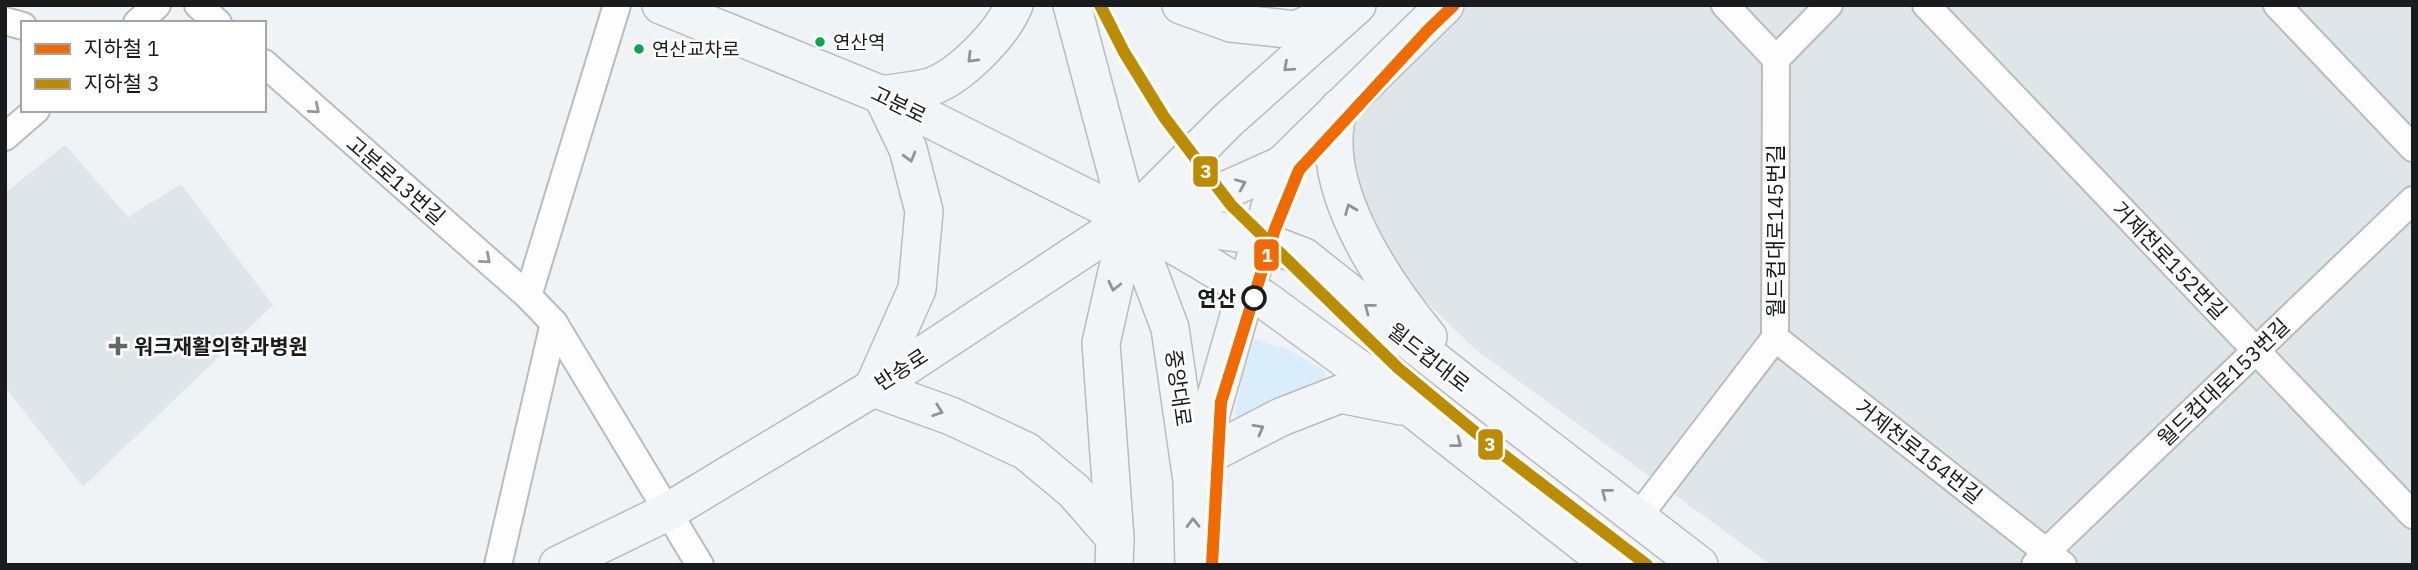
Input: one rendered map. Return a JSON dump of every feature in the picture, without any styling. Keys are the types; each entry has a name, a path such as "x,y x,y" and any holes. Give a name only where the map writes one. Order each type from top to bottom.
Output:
{"main road":[{"name":"고분로","path":"661,5 882,94 1129,219"},
{"path":"1014,5 1009,16 968,65 931,86 882,94 908,149 923,211 917,289 873,388 951,416 1026,451 1074,491 1115,551"},
{"path":"1072,5 1129,219 1101,343 1115,551"},
{"path":"1181,5 1231,23 1296,30 1349,5"},
{"path":"1129,219 1228,120 1357,5"},
{"path":"1129,219 1215,195 1282,166 1445,5"},
{"path":"1339,108 1333,127 1334,163 1368,254 1399,302 1468,387"},
{"path":"1195,471 1282,166"},
{"path":"1129,219 1265,300 1413,409 1611,565"},
{"name":"월드컵대로","path":"1129,219 1245,234 1304,257 1699,565"},
{"name":"반송로","path":"558,565 668,511 873,388 1129,219"},
{"name":"중앙대로","path":"1129,219 1170,328 1195,471 1194,565"},
{"path":"1195,471 1281,416 1340,394 1413,409"}],"street":[{"path":"139,21 157,5"},
{"path":"198,5 216,21"},
{"path":"528,296 617,5"},
{"path":"1725,5 1776,59 1829,5"},
{"name":"거제천로152번길","path":"1926,5 2413,514"},
{"path":"2277,5 2413,148"},
{"name":"월드컵대로145번길","path":"1638,517 1774,338 1776,59"},
{"name":"고분로13번길","path":"266,65 528,296 554,323 668,511"},
{"path":"5,137 34,112"},
{"name":"월드컵대로153번길","path":"2048,560 2256,350 2413,200"},
{"path":"498,565 554,323"},
{"name":"거제천로154번길","path":"1774,338 2048,560"},
{"path":"668,511 700,565"}],"shaded area":[{"path":"1459,5 2413,5 2413,565 1771,565 1475,349 1402,279 1361,197 1350,157 1358,108"},
{"name":"워크재활의학과병원","path":"65,145 128,217 181,184 273,305 83,487 5,387 5,193"},
{"path":"1254,339 1287,349 1324,370 1326,379 1323,387 1237,421 1235,414 1243,372"}],"metro line":[{"name":"3","path":"1100,5 1124,52 1164,117 1231,205 1398,368 1492,446 1647,565"},
{"name":"1","path":"1212,565 1221,402 1275,229 1299,170 1454,5"}],"place":[{"name":"연산역","path":"820,42"},
{"name":"연산교차로","path":"639,49"},
{"name":"연산","path":"1254,298"},
{"name":"워크재활의학과병원","path":"118,346"}]}
